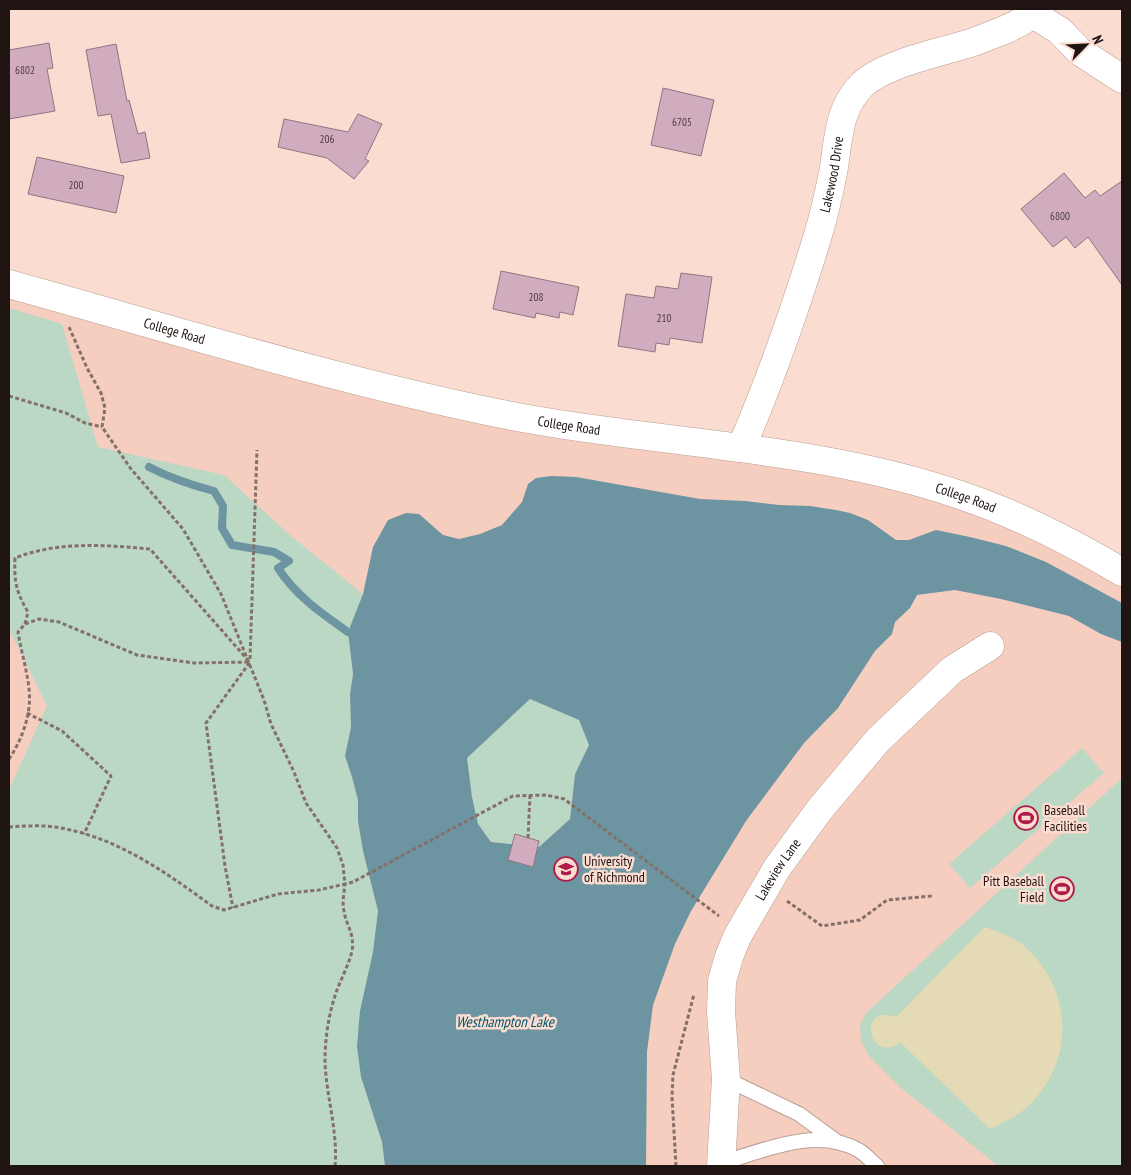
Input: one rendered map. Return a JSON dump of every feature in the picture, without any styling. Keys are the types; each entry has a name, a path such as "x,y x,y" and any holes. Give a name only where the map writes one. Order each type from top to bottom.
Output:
{"street":[{"path":"1035,11 1060,31 1079,51 1122,79"},
{"name":"Lakewood Drive","path":"742,448 801,290 833,174 841,120 851,98 871,78 901,64 969,44 1011,27 1035,11"},
{"name":"College Road","path":"9,284 309,367 453,403 582,428 742,448 849,466 958,494 1049,531 1122,572"},
{"name":"Lakeview Lane","path":"721,1164 726,1079 721,1012 722,981 737,937 777,868 820,809 878,740 952,670 990,646"}],"lane":[{"path":"726,1079 799,1114 836,1142"},
{"path":"721,1164 779,1146 813,1139 836,1142 860,1151 877,1166"}],"path":[{"path":"68,325 87,368 101,393 105,408 102,427"},
{"path":"9,396 66,412 85,423 102,427 131,469 183,529 221,594 250,662 271,724 294,772 306,803 337,848 343,865 344,912 351,928 353,941 352,952 330,1010 327,1032 325,1061 337,1148 335,1166"},
{"path":"233,908 225,866 206,723 250,662 257,450"},
{"path":"9,759 22,735 30,691 18,632 25,624 28,612 18,595 14,577 15,558 30,552 73,546 150,549 250,662"},
{"path":"25,624 39,619 60,622 137,655 194,663 250,662"},
{"path":"27,713 62,731 111,776 84,834"},
{"path":"9,826 55,827 84,834 124,849 142,858 212,906 224,910 278,894 319,890 353,882 504,800 520,795 546,795 564,799 721,918"},
{"path":"528,838 530,795"},
{"path":"766,886 822,926 860,920 887,900 932,896"},
{"path":"676,1166 672,1097 673,1075 695,993"}],"shaded area":[{"name":"University of Richmond","path":"9,284 309,367 849,466 1122,572 1122,1166 9,1166"}],"green space":[{"path":"9,308 62,324 98,447 224,475 290,535 363,594 348,632 353,674 350,694 351,727 345,756 358,800 358,821 363,851 378,911 361,1077 382,1142 385,1166 9,1166 9,790 47,706 9,629"},
{"path":"530,699 579,720 589,745 575,774 570,819 539,847 491,842 478,824 467,758"},
{"name":"Baseball Facilities","path":"1082,748 1104,773 970,888 949,864"},
{"name":"Pitt Baseball Field","path":"1122,778 1122,1166 998,1166 900,1087 869,1056 861,1041 860,1025 866,1013"}],"sand":[{"path":"985,927 1019,942 1040,963 1052,983 1060,1004 1062,1026 1060,1048 1054,1070 1042,1090 1022,1111 990,1129 900,1042 890,1048 881,1047 871,1034 871,1025 875,1019 883,1015 896,1017"}],"water":[{"name":"Westhampton Lake","path":"551,476 576,477 700,499 810,506 850,513 868,520 896,540 909,540 936,530 1006,546 1046,562 1122,603 1122,642 1101,634 1069,616 1001,599 955,590 917,595 910,608 895,622 892,634 875,651 838,708 804,743 746,821 691,911 675,944 653,1005 647,1052 646,1166 385,1166 382,1142 361,1077 357,1046 360,1011 373,952 378,911 363,851 358,821 358,800 345,756 351,727 350,694 353,674 348,632 363,594 373,547 388,520 406,513 419,514 443,535 459,539 480,534 502,525 522,502 528,484 536,478","holes":["530,699 579,720 589,745 575,774 570,819 539,847 491,842 478,824 467,758"]}],"building":[{"path":"49,43 53,68 47,69 55,111 9,119 9,50"},
{"path":"116,44 127,101 129,100 138,134 145,132 150,158 121,163 111,114 98,116 86,50"},
{"path":"663,88 714,100 701,156 651,145"},
{"path":"358,114 382,124 365,159 369,161 354,179 327,158 278,147 284,119 348,132"},
{"path":"37,157 124,176 116,213 28,194"},
{"path":"1064,173 1085,198 1095,190 1100,196 1122,181 1122,285 1088,237 1075,248 1066,237 1053,247 1021,209"},
{"path":"501,271 579,287 573,315 560,312 559,318 536,313 535,318 493,309"},
{"path":"681,273 712,277 702,343 670,338 669,345 656,343 655,352 618,346 626,294 654,298 656,286 678,289"},
{"path":"515,834 539,841 533,867 508,860"}],"waterway":[{"path":"149,467 181,481 214,491 223,506 222,528 232,545 274,552 289,561 278,568 285,578 310,603 348,632"}],"place":[{"name":"Baseball Facilities","path":"1026,818"},
{"name":"University of Richmond","path":"566,869"},
{"name":"Pitt Baseball Field","path":"1062,889"}]}
